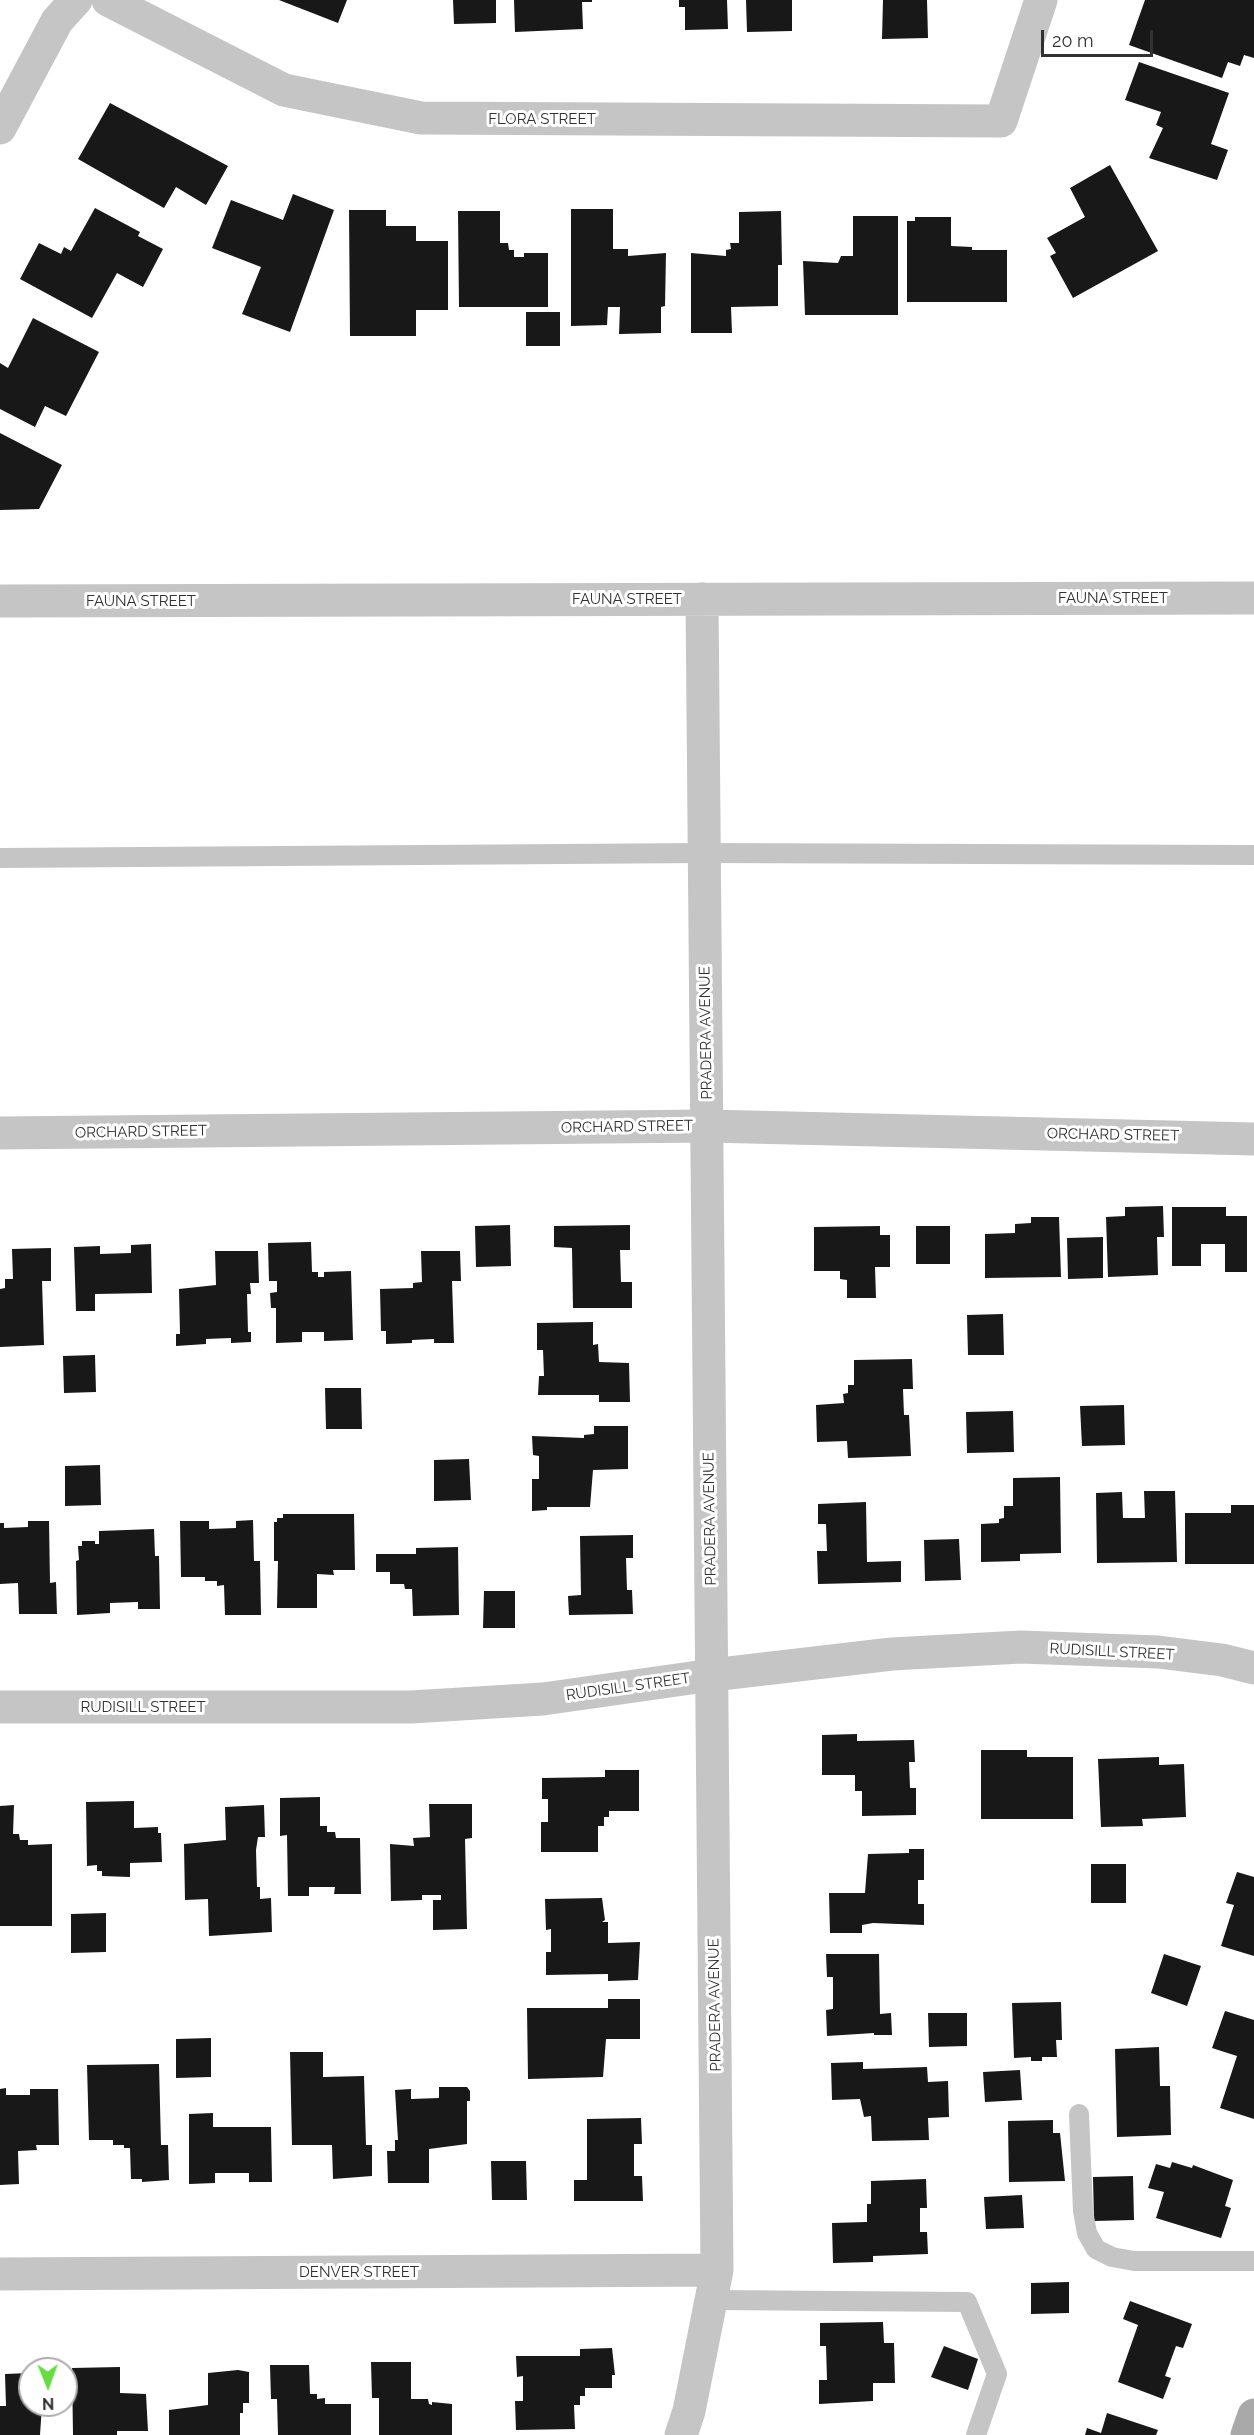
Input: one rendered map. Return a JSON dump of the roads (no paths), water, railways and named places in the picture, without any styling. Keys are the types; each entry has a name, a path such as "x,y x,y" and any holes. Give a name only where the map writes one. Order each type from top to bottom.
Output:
{"main road":[{"path":"1247,2435 1254,2415"}],"street":[{"path":"0,129 57,21 76,0"},
{"name":"FLORA STREET","path":"108,0 284,90 421,118 1001,121 1041,0"},
{"name":"FAUNA STREET","path":"0,601 1254,598"},
{"name":"PRADERA AVENUE","path":"681,2435 689,2411 714,2285 702,599"},
{"name":"ORCHARD STREET","path":"0,1133 707,1126 1254,1139"},
{"name":"RUDISILL STREET","path":"0,1707 411,1707 543,1700 711,1675 892,1654 1021,1647 1158,1652 1222,1660 1254,1668"},
{"name":"DENVER STREET","path":"0,2274 714,2285"}],"lane":[{"path":"0,858 704,853 1254,855"},
{"path":"1079,2114 1083,2211 1087,2233 1096,2248 1112,2257 1134,2261 1254,2261"},
{"path":"714,2285 967,2302 997,2374 975,2435"}]}
